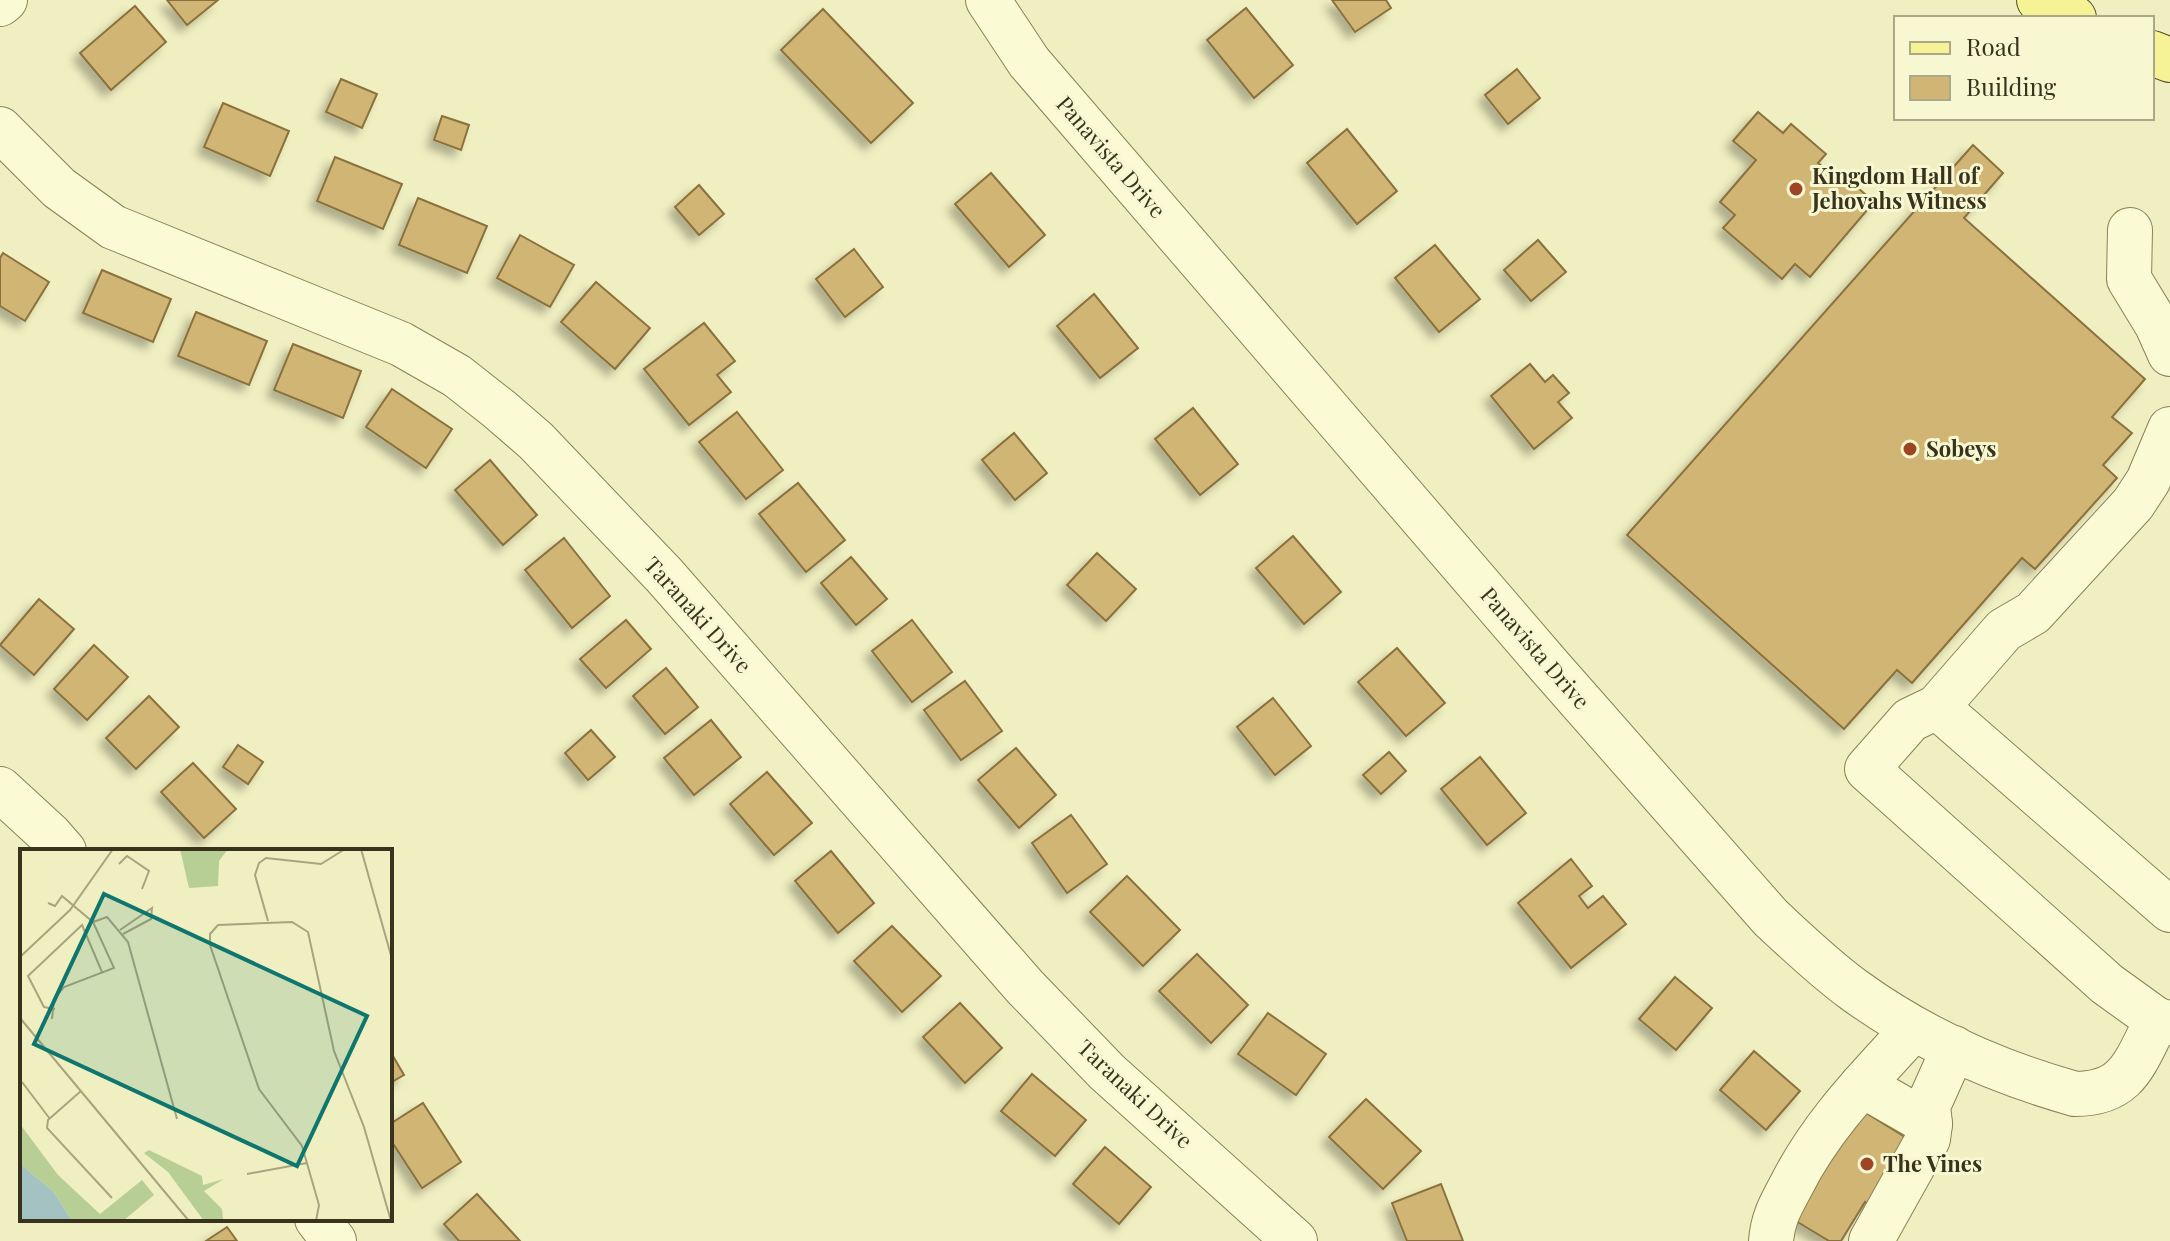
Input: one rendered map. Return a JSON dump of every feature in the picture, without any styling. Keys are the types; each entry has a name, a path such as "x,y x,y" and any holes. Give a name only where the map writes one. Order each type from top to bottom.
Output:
{"main road":[{"path":"2039,0 2070,16"}],"street":[{"path":"0,4 5,0"},
{"name":"Panavista Drive","path":"988,0 1029,62 1541,656 1771,918 1811,955 1853,990 1913,1029 1987,1063 2075,1094 2105,1091 2119,1083 2164,1021"},
{"name":"Taranaki Drive","path":"0,129 59,188 113,227 401,344 457,376 499,409 536,441 664,575 1025,987 1107,1072 1295,1241"},
{"path":"2130,230 2129,279 2156,298 2157,325 2170,354"},
{"path":"2164,1021 2107,984 1867,769 1910,720 1937,707 2004,630 2033,613 2133,504 2148,481 2170,429"},
{"path":"1937,707 2170,910"},
{"path":"0,789 62,849"},
{"path":"1771,1241 1773,1220 1801,1166 1831,1119 1913,1029"},
{"path":"1871,1241 1928,1139 1928,1106 1954,1048"},
{"path":"1862,1085 1930,1124"},
{"path":"319,1221 334,1241"}],"building":[{"path":"167,0 218,0 187,25"},
{"path":"1332,0 1386,0 1391,8 1355,32"},
{"path":"135,6 166,42 111,90 80,53"},
{"path":"1246,8 1293,65 1254,98 1207,40"},
{"path":"823,9 913,103 871,143 781,50"},
{"path":"1517,69 1540,98 1508,124 1485,95"},
{"path":"341,79 377,94 362,128 326,112"},
{"path":"223,103 289,131 270,176 204,147"},
{"name":"Kingdom Hall of Jehovahs Witness","path":"1758,112 1783,133 1791,124 1826,154 1818,163 1834,176 1839,171 1874,202 1810,277 1795,264 1782,279 1723,228 1735,215 1720,202 1756,160 1733,141"},
{"path":"442,116 469,125 461,150 434,140"},
{"path":"1347,129 1397,191 1357,224 1307,163"},
{"name":"Sobeys","path":"1973,145 2003,173 1964,218 2145,379 2112,417 2132,433 2103,465 2117,478 2035,569 2022,558 1912,683 1897,670 1844,729 1627,535"},
{"path":"335,157 402,184 383,229 317,201"},
{"path":"991,173 1045,235 1009,267 955,204"},
{"path":"699,185 724,214 699,235 675,207"},
{"path":"418,198 487,226 467,273 399,245"},
{"path":"520,235 574,265 550,307 497,278"},
{"path":"1538,240 1566,272 1531,301 1504,270"},
{"path":"1435,245 1480,299 1439,332 1395,278"},
{"path":"854,249 883,287 845,317 816,279"},
{"path":"3,253 49,282 25,321 0,306 0,258"},
{"path":"102,270 171,299 153,342 83,313"},
{"path":"596,282 650,328 615,369 561,322"},
{"path":"1094,294 1138,348 1100,378 1057,326"},
{"path":"196,312 267,341 249,385 178,356"},
{"path":"704,323 735,361 717,375 731,392 689,425 644,369"},
{"path":"293,344 361,371 343,418 274,390"},
{"path":"1530,364 1545,382 1553,375 1569,393 1558,402 1572,418 1534,449 1491,396"},
{"path":"392,389 452,429 426,468 366,427"},
{"path":"1193,408 1238,464 1200,495 1155,439"},
{"path":"737,412 783,470 746,499 699,442"},
{"path":"1014,433 1047,473 1015,500 982,460"},
{"path":"490,460 537,515 503,545 455,490"},
{"path":"798,483 845,540 806,572 759,514"},
{"path":"1293,536 1341,592 1304,624 1256,568"},
{"path":"564,538 610,596 572,628 525,570"},
{"path":"1097,553 1136,589 1106,621 1067,585"},
{"path":"851,557 887,599 856,625 821,583"},
{"path":"39,599 74,629 34,675 0,645"},
{"path":"626,620 651,649 606,688 580,659"},
{"path":"912,620 952,672 912,702 872,651"},
{"path":"94,645 128,677 87,720 54,689"},
{"path":"1397,648 1445,703 1406,736 1358,682"},
{"path":"666,668 698,707 665,734 633,696"},
{"path":"965,681 1002,731 961,760 924,710"},
{"path":"149,696 179,727 136,769 106,738"},
{"path":"1273,698 1311,746 1275,775 1237,727"},
{"path":"711,720 741,757 694,795 664,758"},
{"path":"591,730 615,757 588,780 565,753"},
{"path":"238,745 263,762 248,784 223,767"},
{"path":"1016,748 1056,795 1019,828 978,780"},
{"path":"1389,752 1406,771 1381,794 1363,775"},
{"path":"1480,757 1526,813 1487,845 1441,789"},
{"path":"193,763 236,809 204,838 161,792"},
{"path":"767,772 812,823 774,855 730,804"},
{"path":"1071,815 1107,864 1067,893 1032,843"},
{"path":"831,851 874,903 838,933 795,881"},
{"path":"1571,859 1592,886 1579,896 1588,908 1603,896 1626,924 1571,968 1518,903"},
{"path":"1127,876 1180,930 1143,966 1090,912"},
{"path":"892,926 941,976 902,1012 854,961"},
{"path":"1197,954 1248,1005 1211,1043 1159,991"},
{"path":"1675,977 1712,1008 1676,1050 1639,1019"},
{"path":"960,1003 1002,1048 965,1083 923,1037"},
{"path":"1268,1013 1326,1054 1296,1095 1238,1054"},
{"path":"1754,1051 1800,1091 1766,1130 1720,1090"},
{"path":"392,1054 404,1075 392,1082"},
{"path":"1032,1074 1086,1120 1055,1156 1001,1111"},
{"path":"1366,1099 1421,1151 1383,1189 1329,1137"},
{"path":"423,1103 461,1162 422,1188 392,1142 392,1123"},
{"path":"1858,1108 1913,1142 1873,1207 1865,1202 1841,1241 1829,1241 1791,1218"},
{"path":"1105,1147 1151,1187 1119,1224 1073,1184"},
{"path":"1441,1184 1463,1241 1407,1241 1392,1203"},
{"path":"477,1194 520,1241 459,1241 444,1224"},
{"path":"227,1227 237,1241 206,1241"}],"place":[{"name":"Kingdom Hall of Jehovahs Witness","path":"1796,189"},
{"name":"Sobeys","path":"1910,449"},
{"name":"The Vines","path":"1867,1164"}]}
